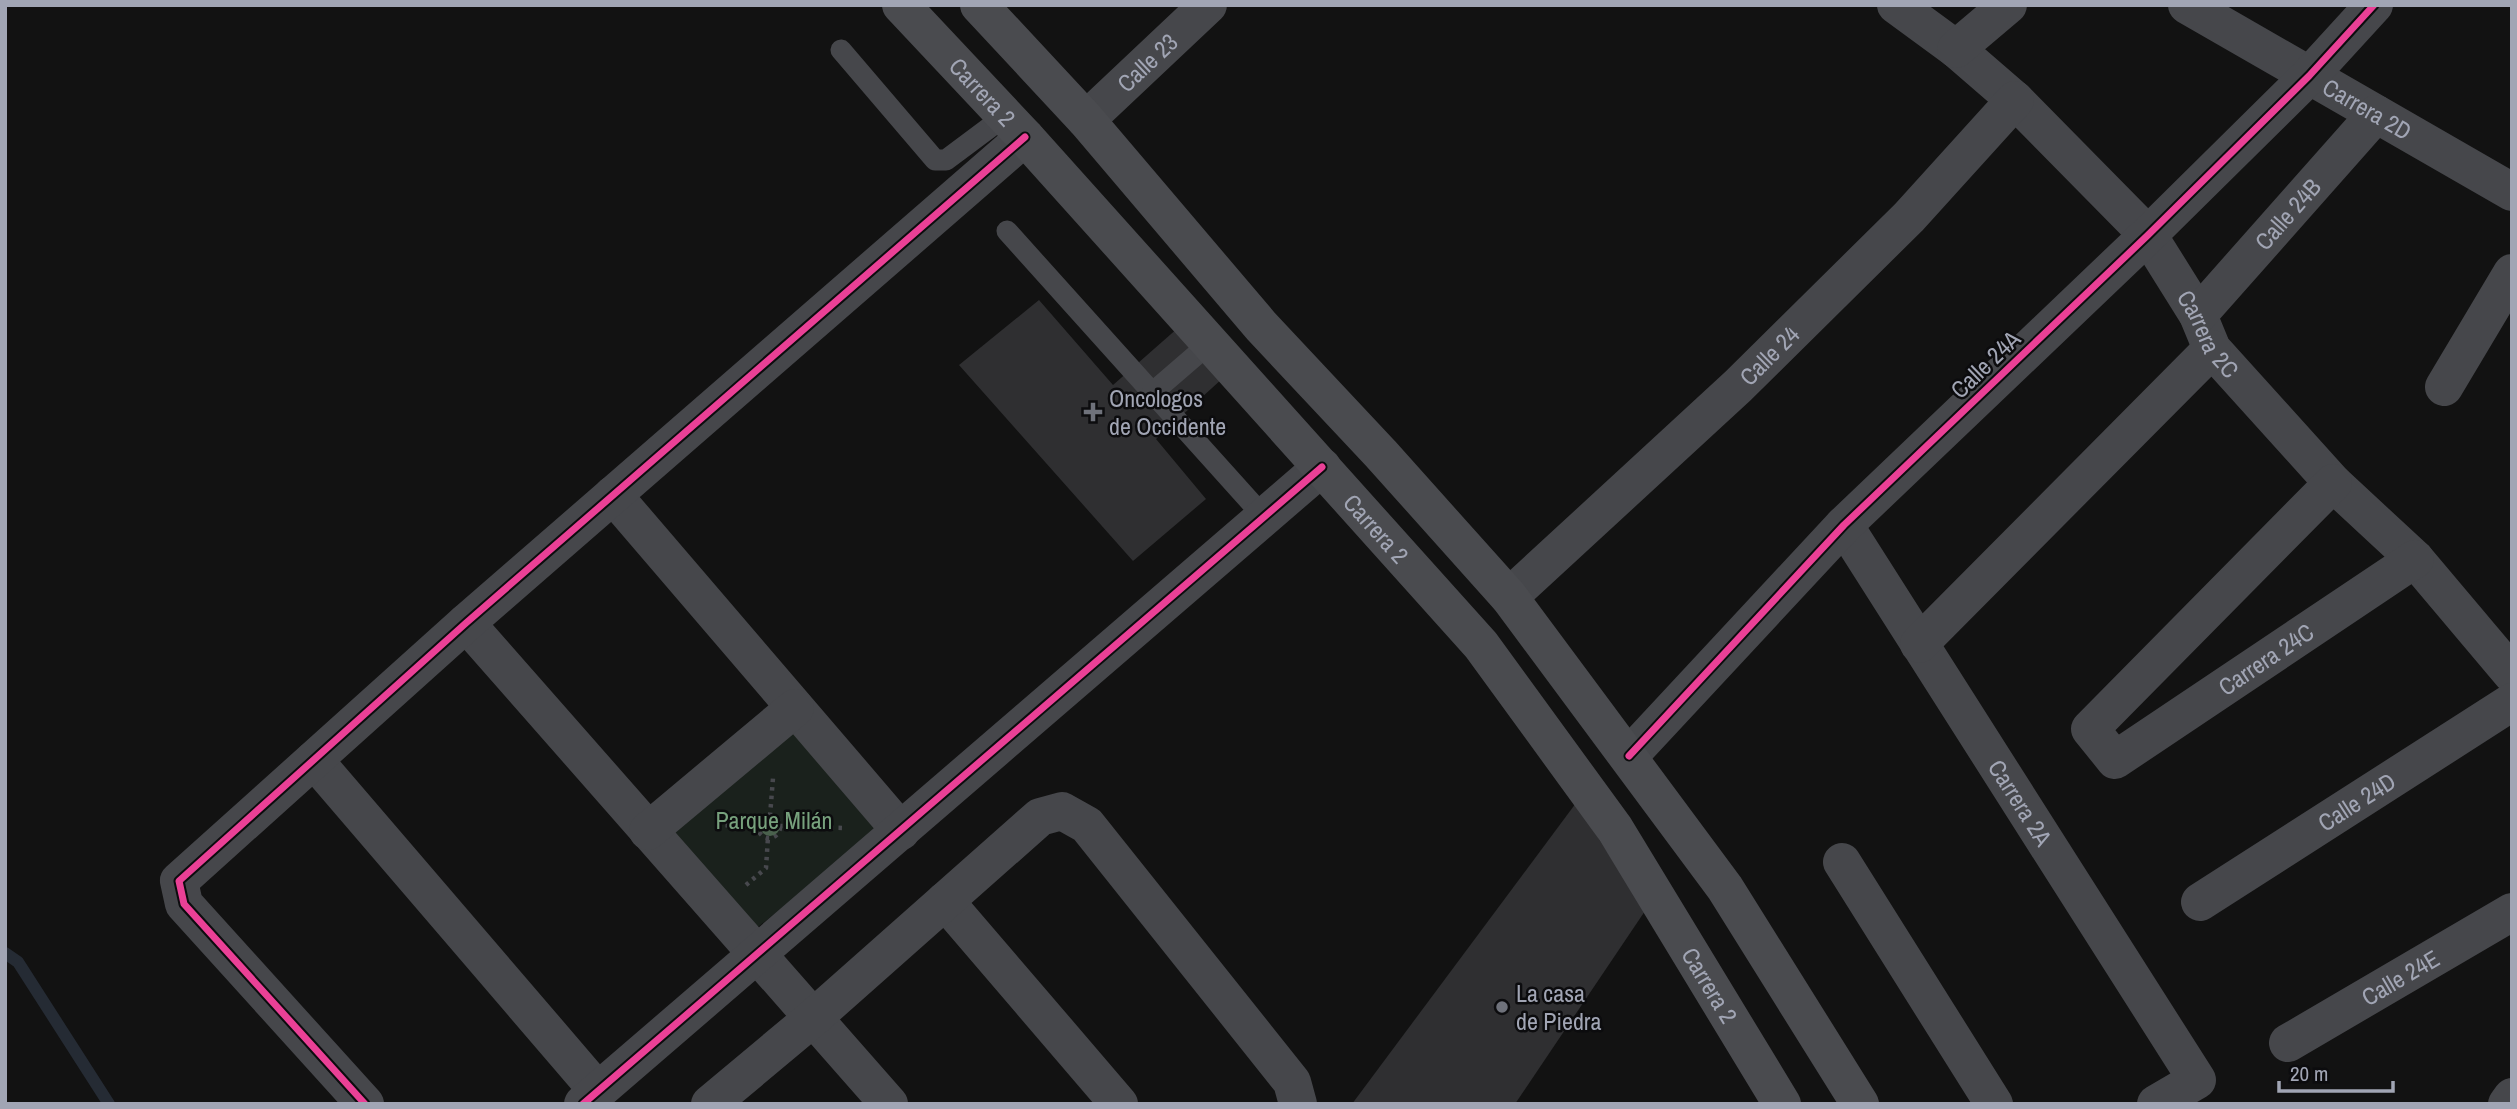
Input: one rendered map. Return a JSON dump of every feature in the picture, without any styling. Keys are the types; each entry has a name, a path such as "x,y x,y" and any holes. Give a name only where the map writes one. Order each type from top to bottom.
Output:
{"main road":[{"name":"Carrera 2","path":"901,5 1015,126 1481,645 1615,829 1782,1104"},
{"path":"979,5 1086,120 1261,326 1381,454 1509,597 1725,888 1860,1104"}],"street":[{"name":"Calle 23","path":"1086,120 1208,5"},
{"name":"Carrera 2C","path":"1896,5 1956,49 2015,100 2148,235 2198,315 2212,349 2333,483 2415,559 2512,674"},
{"path":"1956,49 2008,5"},
{"name":"Carrera 2D","path":"2187,5 2512,192"},
{"name":"Calle 24A","path":"1629,756 1843,525 2148,235 2309,76 2374,5"},
{"name":"Calle 24","path":"1509,597 1747,377 1909,217 2015,100"},
{"name":"Calle 24B","path":"2198,315 2376,114"},
{"path":"365,1104 184,904 178,881 613,495 1015,126"},
{"path":"2444,387 2512,273"},
{"path":"1919,644 2212,349"},
{"path":"314,760 591,1097 1322,467"},
{"name":"Carrera 24C","path":"2333,483 2090,729 2115,760 2415,559"},
{"path":"613,495 901,831"},
{"name":"Carrera 2A","path":"1843,525 2197,1080 2156,1104"},
{"path":"466,623 889,1104"},
{"name":"Calle 24D","path":"2200,902 2512,702"},
{"path":"648,831 795,708"},
{"path":"710,1104 813,1018 1040,817 1062,811 1087,825 1292,1082 1298,1104"},
{"path":"1842,862 1994,1104"},
{"path":"945,901 1119,1104"},
{"name":"Calle 24E","path":"2288,1042 2512,912"},
{"path":"2507,1104 2512,1097"}],"lane":[{"path":"841,50 935,160 946,160 1015,126"},
{"path":"1007,231 1265,518"},
{"path":"1152,393 1210,343"}],"path":[{"path":"768,837 760,832 761,820 772,817 779,826 855,829"},
{"path":"768,837 776,834 779,826"},
{"path":"737,893 766,868 768,837"}],"green space":[{"name":"Parque Milán","path":"785,715 880,830 754,930 657,824"}],"building":[{"name":"Oncologos de Occidente","path":"1039,300 1113,385 1179,327 1223,378 1156,439 1206,499 1133,561 959,365"},
{"name":"La casa de Piedra","path":"1576,803 1645,911 1515,1104 1352,1104"}],"waterway":[{"path":"5,953 18,962 109,1104"}],"cycle path":[{"path":"1629,756 1844,525 2148,235 2309,76 2374,5"},
{"path":"365,1104 184,904 179,881 466,623 1025,137"},
{"path":"583,1104 1322,467"}],"place":[{"name":"Oncologos de Occidente","path":"1093,412"},
{"name":"La casa de Piedra","path":"1502,1007"}]}
